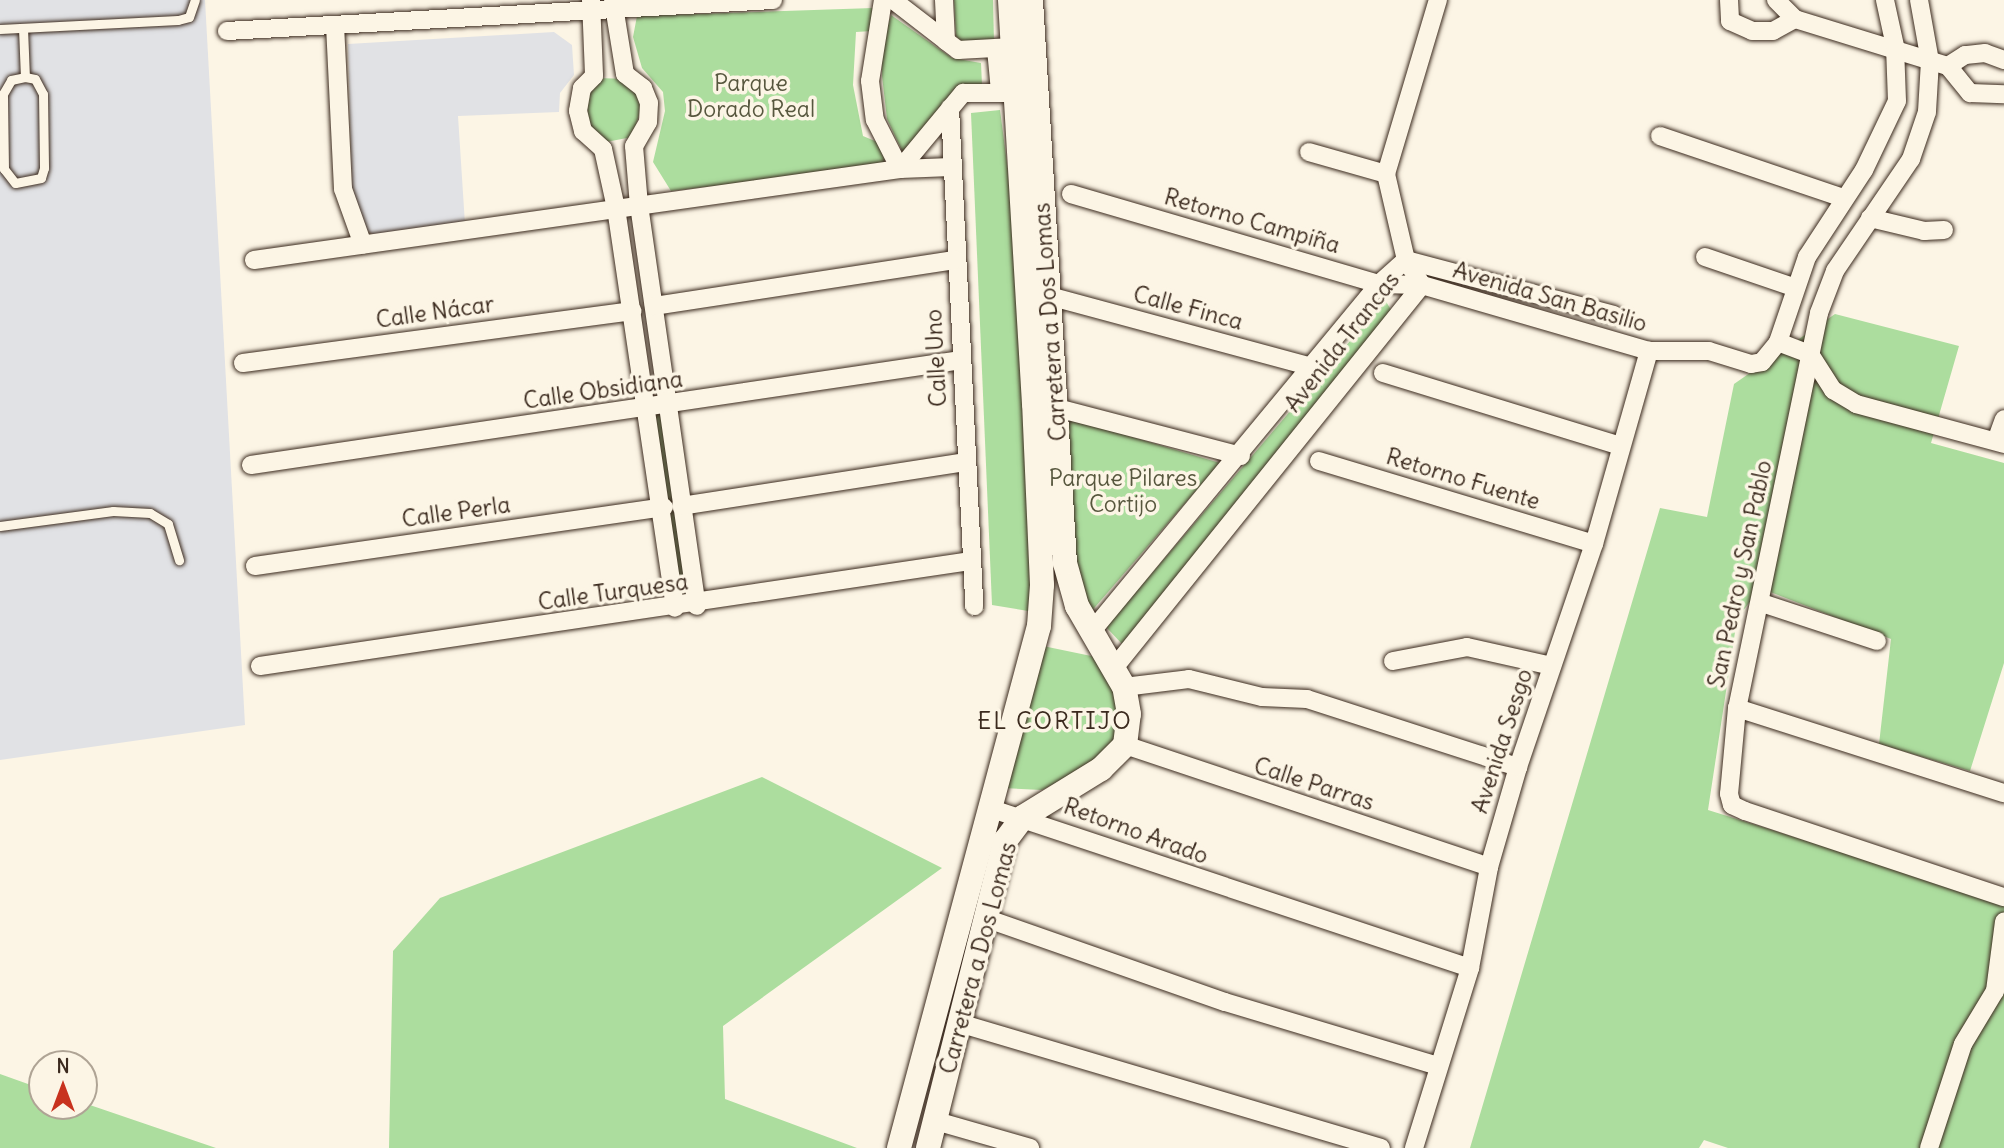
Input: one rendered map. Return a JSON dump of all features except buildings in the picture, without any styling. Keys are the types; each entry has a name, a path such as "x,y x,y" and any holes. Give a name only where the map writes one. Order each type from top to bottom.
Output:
{"main road":[{"name":"Carretera a Dos Lomas","path":"929,1148 1005,841 1023,817 1101,769 1125,745 1129,714 1119,677 1077,606 1065,563 1049,296 1031,176 1008,92 1005,48 1010,0"},
{"name":"Carretera a Dos Lomas","path":"899,1148 989,808 1033,662 1042,585 1031,176 1031,0"}],"street":[{"path":"227,31 591,6 773,0"},
{"path":"883,0 870,81 875,120 900,169"},
{"path":"893,0 958,50 1005,48"},
{"path":"944,0 946,41"},
{"path":"1438,0 1386,174 1406,260 1614,316"},
{"path":"1729,0 1730,21 1752,31 1773,31 1795,19"},
{"path":"1776,0 1795,19 1895,46 1948,66 1970,93 2004,94"},
{"path":"1885,0 1895,46 1897,101 1883,138 1843,198 1793,287 1778,342 1810,354 1833,390 1857,404 2000,443 2004,419"},
{"name":"San Pedro y San Pablo","path":"1919,0 1930,61 1927,112 1911,159 1835,271 1810,354 1769,545 1762,603 1737,708 1729,778 1732,805 2004,897"},
{"path":"613,5 625,74"},
{"path":"591,6 594,76"},
{"path":"335,25 343,189 363,245"},
{"path":"1948,66 1965,55 1985,53 2004,60"},
{"path":"658,407 634,311 603,149 583,131 578,111 582,88 594,76 625,74 643,88 649,103 648,122 634,146 639,205 654,306 658,407 672,506 696,606"},
{"path":"900,169 963,93 1008,92"},
{"name":"Calle Uno","path":"950,108 974,606"},
{"path":"1660,136 1843,198"},
{"path":"603,149 634,146"},
{"path":"1309,152 1386,174"},
{"path":"254,260 900,169 951,167"},
{"name":"Retorno Campiña","path":"1071,194 1379,284 1422,285"},
{"path":"1870,218 1924,231 1944,230"},
{"path":"1705,257 1793,287"},
{"path":"654,306 956,260"},
{"name":"Avenida Trancas","path":"1092,631 1241,456 1379,284 1406,260 1422,285 1119,677"},
{"name":"Avenida San Basilio","path":"1422,285 1649,351 1709,351 1751,364 1762,362 1778,342"},
{"name":"Calle Finca","path":"1049,296 1313,367"},
{"name":"Calle Nácar","path":"243,363 634,311"},
{"name":"Avenida Sesgo","path":"1414,1148 1470,968 1489,867 1518,766 1594,544 1649,351"},
{"name":"Calle Obsidiana","path":"251,464 658,407 961,360"},
{"path":"1383,373 1621,446"},
{"path":"1057,408 1241,456"},
{"name":"Retorno Fuente","path":"1319,461 1594,544"},
{"name":"Calle Perla","path":"255,566 966,462"},
{"path":"672,506 675,608"},
{"name":"Calle Turquesa","path":"260,666 696,606 971,561"},
{"path":"1762,603 1877,641"},
{"path":"1393,660 1467,647 1552,666"},
{"path":"1119,677 1189,679 1262,697 1307,699 1518,766"},
{"path":"1737,708 2004,793"},
{"name":"Calle Parras","path":"1125,745 1489,867"},
{"name":"Retorno Arado","path":"989,808 1023,817 1265,903 1470,968"},
{"path":"985,918 1225,1002 1439,1066"},
{"path":"1929,1148 1963,1044 1995,991 2004,922"},
{"path":"959,1023 1381,1148"},
{"path":"936,1121 1030,1148"}],"lane":[{"path":"0,29 178,20 189,17 195,0"},
{"path":"23,28 25,77"},
{"path":"25,77 41,85 43,94 44,168 41,178 15,183 4,169 3,94 11,80 25,77"},
{"path":"0,526 113,511 150,513 168,524 179,560"}],"shaded area":[{"path":"0,0 205,0 245,725 0,760"},
{"path":"554,32 572,45 574,75 560,93 559,112 458,116 465,224 377,237 364,228 352,187 348,44"}],"green space":[{"path":"954,0 993,0 994,42 964,44 956,36"},
{"name":"Parque Dorado Real","path":"873,8 872,31 856,32 853,85 863,136 882,144 885,166 671,191 653,162 665,111 663,92 642,68 633,37 637,16"},
{"path":"891,15 952,58 981,63 982,85 903,153 887,119 882,76 882,44"},
{"path":"595,78 631,79 638,91 641,109 632,137 601,143 588,122 586,97"},
{"path":"1000,110 1013,209 1034,612 992,605 971,113"},
{"path":"1385,300 1393,313 1123,645 1106,627"},
{"path":"1835,314 1959,346 1931,443 2004,463 2004,663 1970,771 1879,744 1891,639 1760,588 1737,619 1708,810 2004,903 2004,1148 1728,1148 1704,1140 1699,1148 1470,1148 1660,508 1707,517 1734,384"},
{"path":"665,410 689,602 679,603 655,411"},
{"name":"Parque Pilares Cortijo","path":"1065,417 1220,463 1089,614 1072,571"},
{"path":"1043,646 1096,657 1125,694 1122,737 1093,764 1042,790 1003,788"},
{"path":"762,777 942,868 723,1026 725,1099 857,1148 389,1148 393,951 440,898"},
{"path":"0,1074 28,1084 28,1120 98,1120 98,1108 216,1148 0,1148"}],"district":[{"name":"EL CORTIJO","path":"1055,721"}]}
